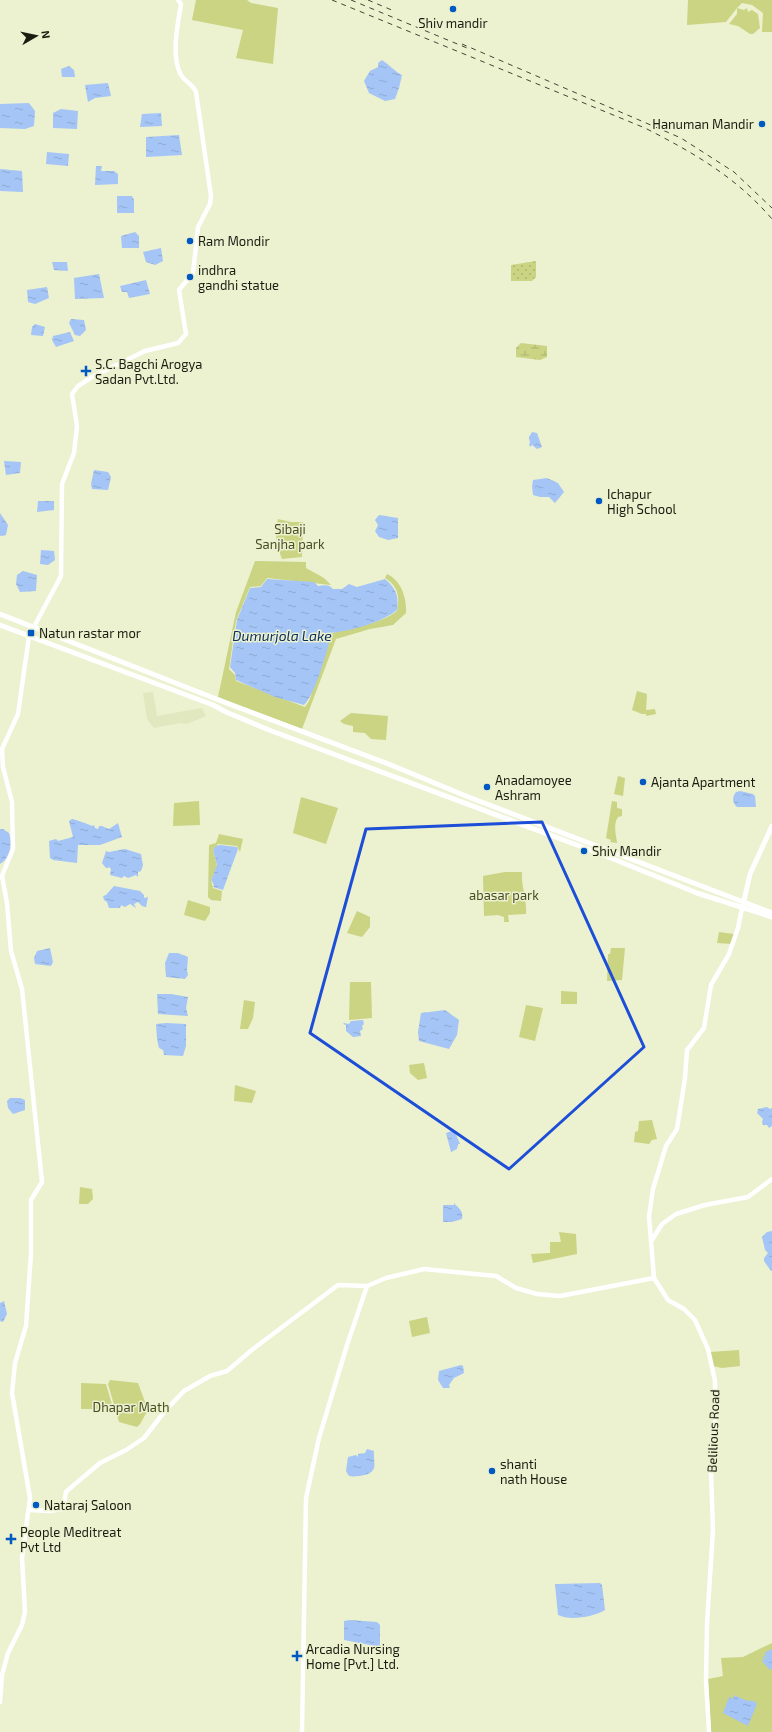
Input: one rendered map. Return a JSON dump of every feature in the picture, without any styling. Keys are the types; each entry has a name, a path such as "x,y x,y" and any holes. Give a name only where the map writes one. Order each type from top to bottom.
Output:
{"main road":[{"path":"0,1702 2,1675 8,1653 22,1625 25,1612 22,1558 30,1510 30,1498 12,1393 15,1363 26,1326 31,1253 31,1200 42,1182 22,989 11,951 7,903 2,876 13,849 12,802 3,767 2,749 18,714 29,636 61,576 62,484 74,453 77,426 72,394 75,389 92,377 135,356 160,347 178,343 186,334 179,290 193,273 198,227 210,204 211,196 196,92 192,84 180,73 178,65 176,44 181,4 178,0"},
{"path":"0,614 229,704 386,763 466,796 563,832 772,917"},
{"path":"0,625 213,705 269,730 601,854 697,893 772,912"},
{"path":"743,905 750,874 772,826"},
{"path":"560,839 563,832"},
{"name":"Belilious Road","path":"709,1732 706,1681 707,1623 713,1530 711,1472 715,1442 715,1381 708,1349 695,1320 684,1309 668,1300 654,1278 649,1216 651,1201 666,1146 677,1129 685,1078 687,1050 704,1028 711,985 729,954 738,928 743,905"},
{"path":"652,1240 662,1224 676,1214 705,1205 748,1197 772,1179"},
{"path":"30,1510 50,1511 63,1509 66,1492 68,1490 100,1463 126,1450 144,1438 165,1411 184,1391 210,1376 227,1370 335,1287 342,1284 368,1286 386,1278 424,1269 496,1276 516,1288 537,1294 560,1296 654,1278"},
{"path":"302,1732 306,1498 319,1438 347,1345 368,1286"}],"highlighted area":[{"path":"542,822 644,1047 509,1169 310,1033 366,829"}],"shaded area":[{"path":"153,692 157,716 202,708 206,716 187,724 180,723 154,728 147,719 143,693"}],"green space":[{"path":"196,0 247,0 251,3 278,8 273,64 236,58 243,30 192,20"},
{"path":"688,0 772,0 772,32 762,32 763,13 752,5 742,3 726,22 687,25"},
{"path":"737,8 744,10 747,8 748,12 752,10 758,14 760,28 753,34 750,34 738,26 729,24 737,14"},
{"path":"536,261 536,277 532,281 511,281 511,265"},
{"path":"521,343 547,346 547,357 540,360 516,357 516,348"},
{"name":"Sibaji Sanjha park","path":"278,519 291,522 303,522 302,557 282,559 276,530"},
{"path":"255,561 306,562 306,568 324,578 331,585 267,578 261,586 250,587 236,621 229,669 235,675 236,681 305,707 309,701 330,634 373,623 397,611 397,592 393,585 385,578 387,574 396,581 404,596 406,613 393,625 370,629 336,639 302,729 218,697 236,612"},
{"path":"637,691 647,694 646,710 655,709 656,714 646,716 646,714 632,710"},
{"path":"351,713 388,716 386,740 371,739 365,733 353,732 353,726 344,724 340,721"},
{"path":"618,776 625,778 623,796 614,794"},
{"path":"301,797 338,808 326,844 293,833"},
{"path":"199,801 200,825 173,826 174,803"},
{"path":"612,801 617,802 617,808 622,809 622,816 618,817 616,820 615,829 617,843 610,842 611,840 606,838"},
{"path":"219,834 243,839 240,852 237,846 218,844 213,850 217,866 211,880 213,888 222,891 221,901 211,900 208,897 209,845 216,843"},
{"name":"abasar park","path":"505,872 522,872 522,882 526,902 526,914 508,915 509,922 504,922 504,917 498,915 484,916 483,876"},
{"path":"188,900 210,907 210,913 205,921 184,915"},
{"path":"357,911 370,917 370,927 362,937 347,933"},
{"path":"719,932 734,934 731,944 717,943"},
{"path":"611,948 625,948 622,980 607,981 608,954 610,954"},
{"path":"350,982 371,982 372,1018 349,1020"},
{"path":"561,991 577,992 577,1004 561,1004"},
{"path":"244,1000 255,1002 253,1018 248,1029 240,1029"},
{"path":"526,1005 543,1008 535,1041 519,1037"},
{"path":"424,1063 427,1078 418,1080 410,1073 409,1065"},
{"path":"235,1085 256,1091 252,1103 234,1101"},
{"path":"652,1120 657,1139 652,1140 649,1144 634,1142 635,1132 638,1131 639,1121"},
{"path":"80,1187 92,1189 93,1199 88,1204 79,1204"},
{"path":"559,1232 576,1234 577,1254 533,1263 531,1254 550,1253 550,1242 561,1242"},
{"path":"427,1317 430,1333 412,1337 409,1321"},
{"path":"739,1350 740,1366 722,1368 713,1366 710,1352"},
{"name":"Dhapar Math","path":"110,1380 138,1383 148,1410 137,1427 119,1422 108,1384"},
{"path":"81,1383 106,1384 113,1408 81,1409"},
{"path":"772,1643 772,1732 711,1732 708,1679 723,1676 721,1658 743,1657"}],"water":[{"path":"382,60 402,75 395,99 385,101 369,93 364,81 370,71 378,67 378,63"},
{"path":"69,66 74,70 75,77 62,77 61,69"},
{"path":"108,83 111,96 95,98 88,102 85,85"},
{"path":"29,103 35,111 34,126 25,129 0,128 0,104"},
{"path":"61,109 78,111 77,129 53,128 53,113"},
{"path":"161,113 162,126 140,127 142,114"},
{"path":"179,135 182,155 146,157 146,137"},
{"path":"47,152 69,154 68,166 46,164"},
{"path":"96,166 102,166 101,171 114,171 118,174 118,184 95,185"},
{"path":"0,169 22,171 23,192 0,191"},
{"path":"117,196 132,196 134,200 134,213 117,213"},
{"path":"135,232 139,236 139,248 122,248 121,236"},
{"path":"161,248 163,261 155,265 146,262 143,252"},
{"path":"52,262 67,262 68,271 54,270"},
{"path":"99,274 104,298 75,299 74,278"},
{"path":"146,280 150,294 129,298 127,292 122,292 120,286"},
{"path":"47,287 49,298 35,304 28,302 27,290"},
{"path":"71,319 84,320 86,330 80,336 75,335 69,323"},
{"path":"35,324 45,327 43,336 31,335 32,327"},
{"path":"70,332 74,341 56,347 52,340 53,336"},
{"path":"532,432 537,433 542,447 537,449 532,445 530,447 529,437"},
{"path":"4,461 21,462 20,473 6,475"},
{"path":"94,470 108,472 111,477 108,490 92,489 91,484"},
{"path":"547,478 558,483 564,492 555,503 549,497 533,495 533,480"},
{"path":"38,501 54,501 54,510 37,512"},
{"path":"0,513 8,525 6,535 0,536"},
{"path":"379,515 398,518 398,538 388,540 379,537 375,531 378,525 375,520"},
{"path":"41,550 54,551 55,560 48,565 40,564"},
{"path":"23,571 37,575 36,591 20,592 16,584 17,575"},
{"name":"Dumurjola Lake","path":"267,579 314,582 318,586 326,585 333,589 342,589 349,584 357,587 385,579 396,593 398,601 397,610 383,619 365,626 330,633 329,643 319,676 312,693 304,705 275,697 236,680 235,673 230,667 237,620 250,588 261,587"},
{"path":"740,791 753,794 755,796 756,807 737,807 733,801 733,798 736,792"},
{"path":"72,819 92,826 94,825 95,828 98,829 99,826 102,826 109,829 118,823 122,837 100,845 78,845 77,863 53,860 50,858 49,841 56,839 58,841 73,837 69,821"},
{"path":"0,829 3,829 9,833 11,846 6,858 0,864"},
{"path":"216,846 237,847 238,849 223,890 213,887 214,885 211,880 217,865 213,850"},
{"path":"125,849 141,854 143,865 141,871 138,872 138,877 136,875 128,878 124,876 122,878 110,875 111,869 109,867 106,868 102,863 106,851 109,852"},
{"path":"114,886 140,891 144,895 144,898 148,897 146,907 142,906 138,902 134,904 136,908 130,904 125,907 121,905 120,908 109,908 103,896 106,895"},
{"path":"50,948 53,962 51,966 35,964 34,958 37,951"},
{"path":"169,953 178,953 188,957 188,975 185,979 166,977 165,963"},
{"path":"157,994 171,994 188,997 186,1008 188,1016 158,1014"},
{"path":"445,1010 459,1020 457,1035 449,1049 419,1041 418,1032 421,1013"},
{"path":"363,1020 363,1029 360,1031 361,1036 353,1037 346,1031 346,1025 343,1024 349,1024 351,1021"},
{"path":"156,1024 186,1024 186,1046 183,1056 164,1055 163,1050 159,1048"},
{"path":"10,1098 20,1098 25,1100 25,1110 13,1114 8,1108 7,1101"},
{"path":"767,1107 770,1109 772,1108 772,1126 769,1128 767,1125 763,1125 763,1119 757,1113 758,1109"},
{"path":"454,1130 460,1144 458,1144 457,1149 451,1152 446,1133"},
{"path":"454,1203 462,1213 462,1219 452,1222 443,1222 443,1205 454,1205"},
{"path":"772,1231 771,1271 764,1261 764,1258 768,1253 765,1250 762,1237 767,1232"},
{"path":"4,1301 7,1314 3,1322 0,1321 0,1303"},
{"path":"461,1365 463,1366 464,1373 454,1378 449,1385 450,1388 443,1388 438,1380 439,1371"},
{"path":"367,1449 374,1451 374,1469 365,1475 349,1476 346,1471 348,1457 356,1455 358,1457 358,1454 365,1453"},
{"path":"600,1583 602,1585 605,1610 594,1615 575,1618 558,1615 555,1584"},
{"path":"344,1621 377,1622 380,1625 380,1647 344,1640"},
{"path":"772,1649 772,1668 770,1670 762,1661 769,1656 761,1660 766,1654 764,1653"},
{"path":"734,1695 754,1701 757,1704 748,1726 723,1713 729,1697 733,1699"}],"railway":[{"path":"332,0 645,128 697,157 729,178 772,219"},
{"path":"351,0 467,48"},
{"path":"368,0 394,11"},
{"path":"462,44 681,138 734,172 772,208"}],"place":[{"name":"Shiv mandir","path":"453,9"},
{"name":"Hanuman Mandir","path":"762,124"},
{"name":"Ram Mondir","path":"190,241"},
{"name":"indhra gandhi statue","path":"190,277"},
{"name":"S.C. Bagchi Arogya Sadan Pvt.Ltd.","path":"86,371"},
{"name":"Ichapur High School","path":"599,501"},
{"name":"Natun rastar mor","path":"31,633"},
{"name":"Ajanta Apartment","path":"643,782"},
{"name":"Anadamoyee Ashram","path":"487,787"},
{"name":"Shiv Mandir","path":"584,851"},
{"name":"shanti nath House","path":"492,1471"},
{"name":"Nataraj Saloon","path":"36,1505"},
{"name":"People Meditreat Pvt Ltd","path":"11,1539"},
{"name":"Arcadia Nursing Home [Pvt.] Ltd.","path":"297,1656"}]}
